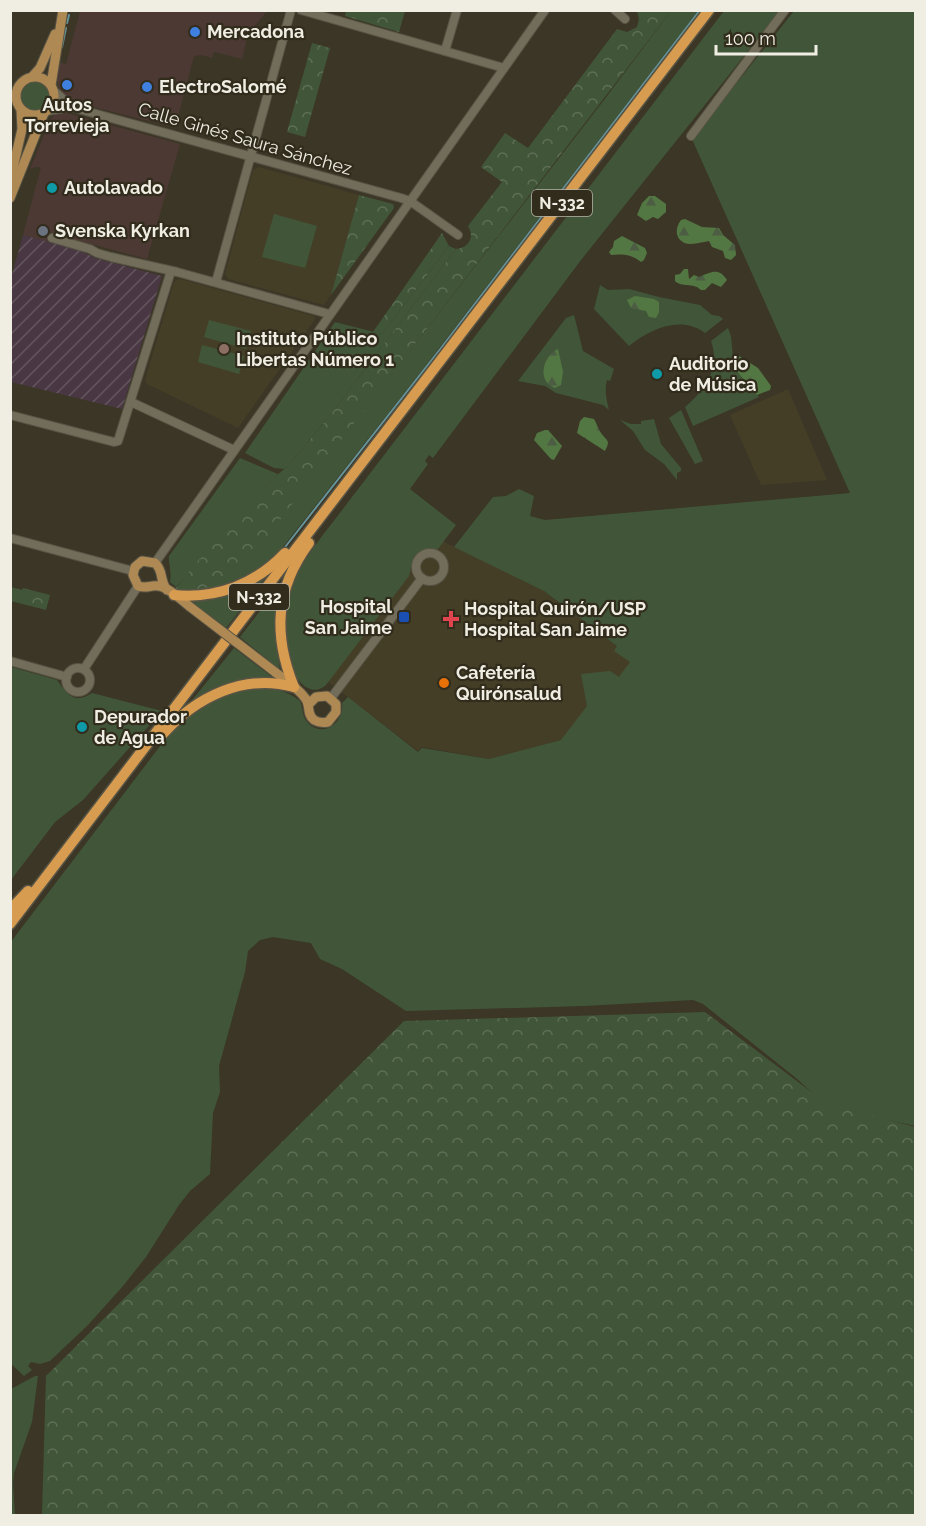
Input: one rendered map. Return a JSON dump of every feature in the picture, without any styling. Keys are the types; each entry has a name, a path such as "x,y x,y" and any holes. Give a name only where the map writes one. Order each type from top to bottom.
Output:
{"highway":[{"name":"N-332","path":"10,924 709,10"},
{"name":"N-332","path":"171,592 199,596 232,589 272,567 414,395"},
{"path":"294,687 285,665 280,643 280,615 289,576 299,557 405,411 414,395"},
{"path":"106,800 125,782 172,724 199,702 223,690 248,684 294,687"},
{"path":"10,910 60,859"}],"main road":[{"path":"10,181 22,129 21,110 15,93 21,82 40,68 63,10"},
{"path":"10,198 46,112 53,103 52,88 59,24"},
{"path":"32,76 39,77 52,88"},
{"path":"21,110 30,115 46,112"},
{"path":"142,561 155,563 160,570 158,582 147,588 138,586 133,579 133,571 142,561"},
{"path":"158,582 303,696 312,700 323,695 331,698 336,704 336,712 332,719 324,723 313,719 309,712 312,700"}],"street":[{"path":"216,282 291,10"},
{"path":"301,10 504,68"},
{"path":"446,51 457,10"},
{"path":"155,563 545,10"},
{"path":"615,10 625,19"},
{"path":"691,136 785,10"},
{"path":"52,88 72,106"},
{"path":"46,112 72,106"},
{"name":"Calle Ginés Saura Sánchez","path":"72,106 410,201 458,235"},
{"path":"52,238 111,257 216,282 329,314"},
{"path":"10,415 115,442 119,439 171,271"},
{"path":"131,402 234,450"},
{"path":"10,538 133,571"},
{"path":"331,698 422,578"},
{"path":"84,669 138,586"},
{"path":"10,661 67,677"},
{"path":"67,677 74,669 84,669"},
{"path":"67,677 70,688 77,691 84,690 89,685 90,678 84,669"}],"shaded area":[{"path":"80,11 267,11 248,34 242,59 214,52 212,58 202,55 194,56 176,124 169,122 168,126 70,101 60,92 55,74 58,62 66,64"},
{"path":"62,112 180,144 147,259 50,233 47,242 23,235 41,167 30,169 50,121 53,116"},
{"path":"259,167 359,195 331,295 324,305 228,279 225,274 253,170"},
{"path":"23,235 162,276 122,409 11,382 11,278"},
{"name":"Instituto Público Libertas Número 1","path":"180,279 314,316 315,319 238,428 147,384 145,380 174,282"},
{"path":"788,389 827,480 761,485 730,415"},
{"name":"Hospital Quirón/USP Hospital San Jaime","path":"397,519 544,591 645,667 634,720 490,759 422,747 418,751 327,681"}],"green space":[{"path":"346,10 405,11 399,32 345,16"},
{"path":"637,11 671,11 229,586 196,591 175,589 197,562 287,467 328,418 456,249 464,247 470,241 471,234 468,226 502,182 481,167 505,133 528,148 617,29 627,32 637,27 639,19"},
{"path":"671,11 698,11 423,369 275,557 229,584 604,100"},
{"path":"724,11 780,11 581,260 433,458 429,455 425,461 428,464 410,489 456,525 438,549 424,549 414,556 409,576 326,685 317,690 305,686 299,681 288,655 287,610 295,579 310,553"},
{"path":"794,11 915,11 915,1126 827,1106 796,1078 703,1004 693,1000 584,1006 406,1011 342,969 320,959 311,943 273,937 260,940 248,951 245,972 219,1066 220,1092 213,1113 210,1174 190,1191 146,1257 88,1325 50,1361 40,1364 31,1362 28,1366 32,1370 24,1376 10,1363 10,943 178,725 213,701 242,690 257,688 287,693 300,701 306,721 314,728 320,729 326,729 337,722 342,703 348,697 418,752 422,748 489,759 561,740 587,706 581,674 610,671 619,677 630,662 614,651 617,646 544,591 454,547 493,497 506,496 519,489 534,496 530,516 545,520 850,493 692,139"},
{"path":"312,43 330,48 305,137 287,132"},
{"path":"35,81 41,82 49,90 49,102 41,110 35,111 29,110 21,102 20,96 21,90 29,82"},
{"path":"359,195 393,204 394,208 331,295"},
{"path":"649,196 655,196 666,204 666,212 658,219 653,217 646,221 637,215 642,203"},
{"path":"274,214 317,226 305,268 262,257"},
{"path":"685,219 702,227 719,228 723,235 735,245 736,255 731,260 725,258 723,251 712,247 709,241 689,244 681,241 677,235 677,227 681,220"},
{"path":"442,233 449,246 382,334 373,332"},
{"path":"622,236 645,248 647,253 644,260 641,262 626,255 611,255 609,252 614,241"},
{"path":"449,246 456,249 328,418 287,467 274,468 245,453 335,322 382,334"},
{"path":"684,269 688,269 689,279 694,275 699,277 718,272 727,280 721,287 712,283 705,290 701,290 695,286 675,281 675,275 680,274"},
{"path":"600,285 608,290 629,289 700,305 712,315 723,319 705,333 686,325 666,326 646,334 629,346 594,309"},
{"path":"635,296 659,302 659,312 656,318 649,317 646,311 631,308 627,300"},
{"path":"574,315 583,351 614,369 610,381 607,380 606,384 609,410 603,405 556,393 545,386 518,381 566,318"},
{"path":"209,320 251,331 246,349 204,337"},
{"path":"728,328 734,368 759,397 693,426 685,407 705,386 709,378 714,360 711,341"},
{"path":"202,345 244,356 239,374 198,362"},
{"path":"558,349 563,372 561,385 555,388 545,380 544,368 549,357"},
{"path":"739,356 758,368 771,386 770,390 757,395 734,368"},
{"path":"681,410 703,461 695,464 669,418"},
{"path":"584,417 594,419 608,441 605,451 577,433 580,421"},
{"path":"654,419 661,444 681,468 681,471 677,473 677,480 664,464 645,450 633,431 620,420 631,424 641,424 641,421"},
{"path":"548,430 562,446 554,460 534,440 537,433"},
{"path":"240,458 278,474 176,587 170,582 169,556"},
{"path":"266,577 226,628 192,602 255,583"},
{"path":"283,581 277,599 274,627 280,670 240,637"},
{"path":"10,585 22,590 23,588 50,595 46,610 11,601"},
{"path":"234,648 276,680 189,704"},
{"path":"11,667 57,680 68,693 76,698 92,693 162,711 83,800 55,822 11,880"},
{"path":"705,1012 826,1103 915,1127 915,1515 42,1515 46,1376 404,1021"},
{"path":"38,1376 32,1422 14,1473 15,1515 11,1515 11,1389"}],"waterway":[{"path":"282,551 700,10"},
{"path":"67,23 69,15"},
{"path":"62,47 66,28"}],"place":[{"name":"Mercadona","path":"195,32"},
{"name":"Autos Torrevieja","path":"67,85"},
{"name":"ElectroSalomé","path":"147,87"},
{"name":"Autolavado","path":"52,188"},
{"name":"Svenska Kyrkan","path":"43,231"},
{"name":"Instituto Público Libertas Número 1","path":"224,349"},
{"name":"Auditorio de Música","path":"657,374"},
{"name":"Hospital San Jaime","path":"404,617"},
{"name":"Hospital Quirón/USP Hospital San Jaime","path":"451,619"},
{"name":"Cafetería Quirónsalud","path":"444,683"},
{"name":"Depurador de Agua","path":"82,727"}]}
